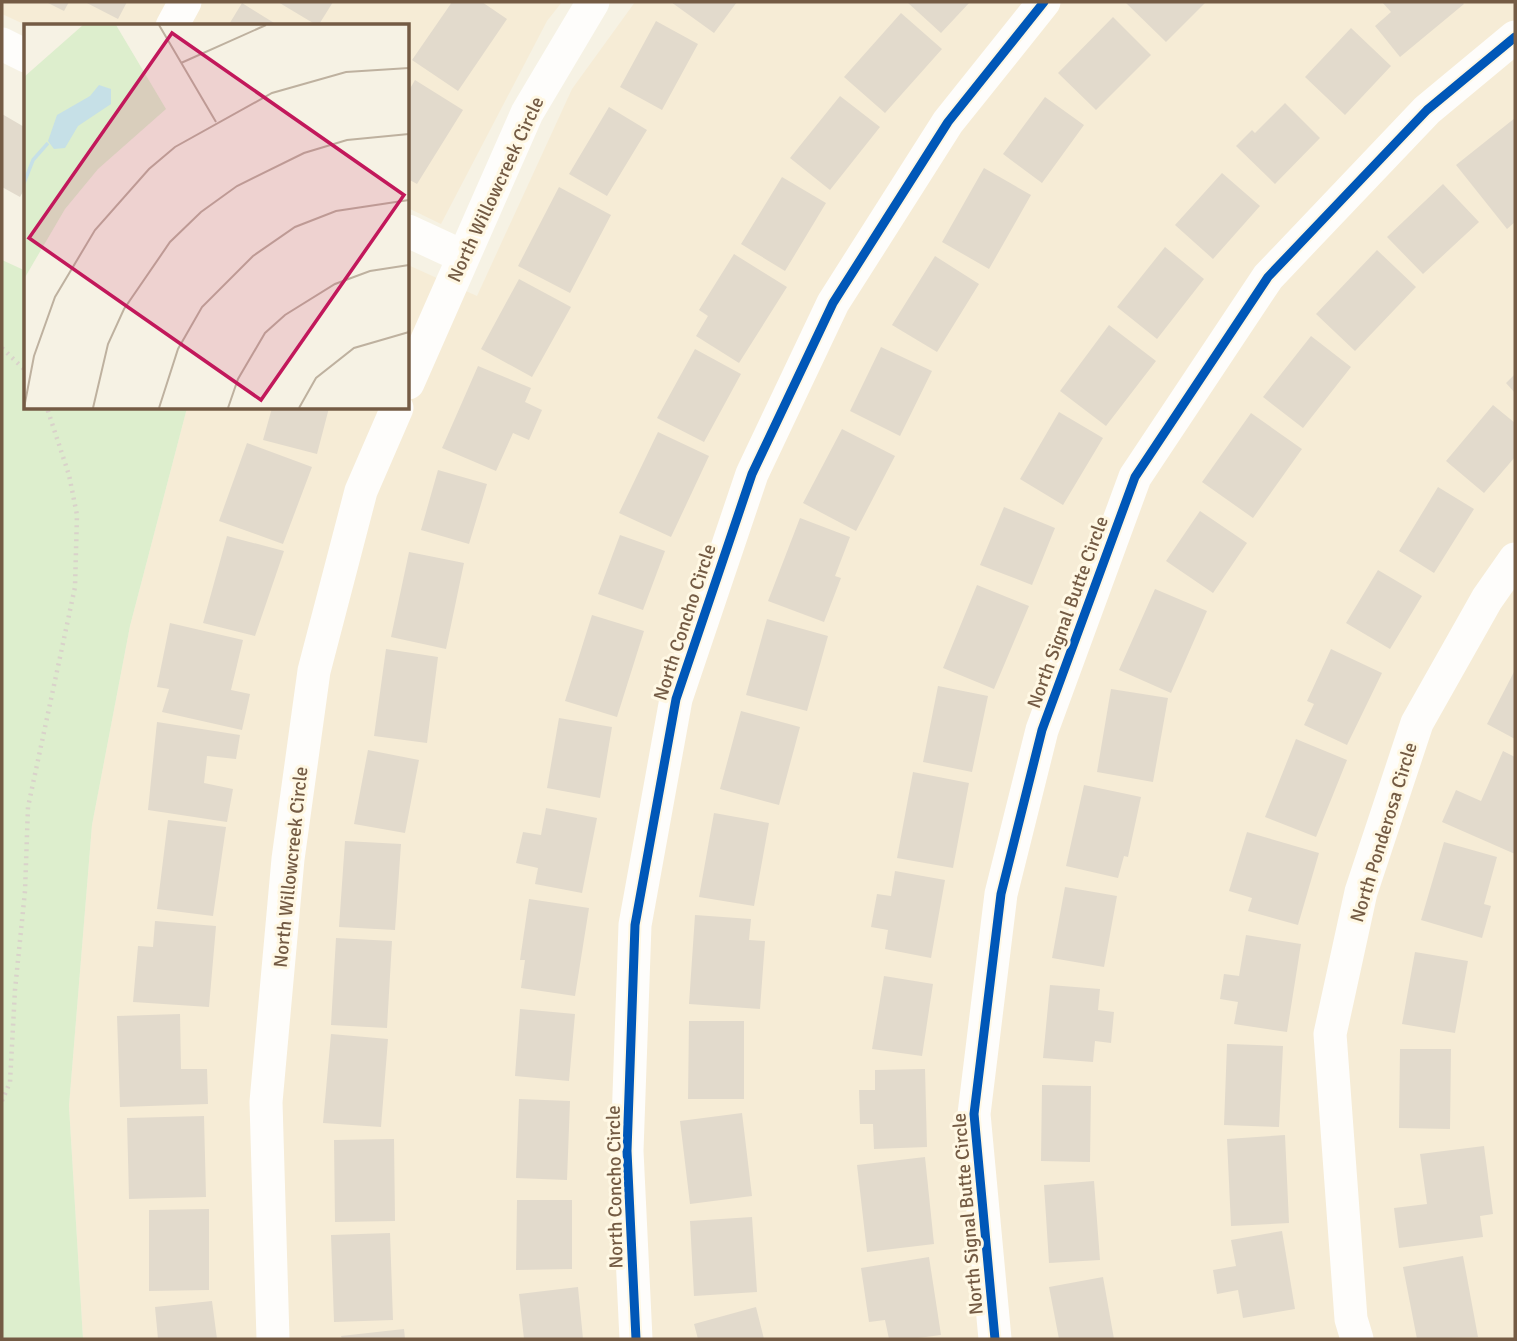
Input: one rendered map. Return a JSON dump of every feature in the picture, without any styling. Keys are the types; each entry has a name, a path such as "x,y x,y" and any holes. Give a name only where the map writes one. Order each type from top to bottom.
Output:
{"street":[{"path":"173,24 185,2"},
{"name":"North Willowcreek Circle","path":"410,378 527,113 593,2"},
{"name":"North Concho Circle","path":"636,1339 627,1151 635,925 676,699 752,474 833,303 948,122 1044,2"},
{"name":"North Signal Butte Circle","path":"995,1339 974,1114 1001,894 1042,730 1135,477 1268,277 1427,110 1515,37"},
{"path":"2,44 24,54"},
{"path":"410,232 462,256"},
{"name":"North Willowcreek Circle","path":"273,1339 266,1102 292,832 314,671 361,491 396,410"},
{"name":"North Ponderosa Circle","path":"1357,1339 1351,1319 1330,1034 1361,892 1417,723 1487,599 1515,559"}],"path":[{"path":"2,348 24,370"},
{"path":"2,1101 10,1082 15,990 25,891 28,807 75,587 77,515 69,475 48,410"}],"shaded area":[{"path":"2,2 562,2 547,21 441,224 410,209 410,24 24,24 2,14"},
{"path":"635,2 1515,2 1515,1339 83,1339 69,1106 92,825 130,626 186,410 410,410 410,266 477,296 572,89"}],"green space":[{"path":"2,260 24,270 24,410 186,410 130,626 92,825 69,1106 83,1339 2,1339"}],"building":[{"path":"46,2 69,2 64,11"},
{"path":"85,2 127,2 118,19"},
{"path":"278,2 333,2 319,24 315,24"},
{"path":"452,2 482,2 507,19 458,91 412,60"},
{"path":"671,2 737,2 714,33"},
{"path":"907,2 970,2 941,33"},
{"path":"1125,2 1206,2 1166,42"},
{"path":"1382,2 1464,4 1400,57 1375,26 1391,12"},
{"path":"242,3 276,24 229,24"},
{"path":"901,13 942,49 885,113 844,77"},
{"path":"1113,17 1151,55 1096,110 1058,73"},
{"path":"656,21 698,44 662,110 620,87"},
{"path":"1351,28 1391,66 1345,115 1305,77"},
{"path":"415,80 463,110 417,184 410,180 410,89"},
{"path":"840,96 880,127 830,190 790,158"},
{"path":"1045,97 1084,125 1042,183 1003,154"},
{"path":"1285,103 1320,138 1275,184 1236,146 1252,130 1255,133"},
{"path":"609,107 647,130 607,196 569,174"},
{"path":"2,114 24,127 24,190 20,197 2,187"},
{"path":"1515,118 1515,222 1507,229 1456,165"},
{"path":"984,168 1031,195 989,269 942,242"},
{"path":"1222,173 1260,206 1213,259 1175,225"},
{"path":"782,177 826,203 785,271 741,244"},
{"path":"1443,184 1479,222 1423,274 1387,237"},
{"path":"559,187 611,215 570,293 518,266"},
{"path":"1165,247 1204,279 1157,339 1117,307"},
{"path":"1377,250 1416,287 1355,351 1316,314"},
{"path":"734,254 787,287 739,363 696,336 708,316 699,310"},
{"path":"935,256 979,284 937,352 892,325"},
{"path":"519,279 571,307 532,377 481,349"},
{"path":"1109,325 1156,361 1106,426 1060,391"},
{"path":"1311,336 1351,367 1303,428 1263,397"},
{"path":"881,347 932,371 900,436 850,411"},
{"path":"695,349 741,374 704,442 657,418"},
{"path":"478,366 531,388 525,402 542,410 529,440 513,433 496,471 442,448"},
{"path":"1515,374 1515,393 1506,383"},
{"path":"1493,405 1515,423 1515,457 1484,493 1446,461"},
{"path":"271,410 328,410 317,454 263,440"},
{"path":"1059,412 1103,438 1063,505 1020,479"},
{"path":"1251,413 1302,449 1253,518 1202,482"},
{"path":"842,429 895,456 856,531 803,503"},
{"path":"658,432 709,456 671,537 619,513"},
{"path":"247,443 312,467 283,544 219,521"},
{"path":"438,470 487,484 469,544 421,530"},
{"path":"1438,487 1474,509 1434,573 1399,551"},
{"path":"1004,507 1055,528 1032,585 980,565"},
{"path":"1200,511 1247,543 1213,593 1166,561"},
{"path":"800,518 850,537 835,576 841,578 824,622 768,601"},
{"path":"620,535 665,551 643,610 598,594"},
{"path":"227,536 284,551 255,636 203,623"},
{"path":"409,552 464,563 446,649 391,637"},
{"path":"1378,570 1422,596 1390,649 1346,623"},
{"path":"977,585 1029,606 994,689 943,668"},
{"path":"1155,589 1207,611 1171,693 1119,670"},
{"path":"592,615 644,631 617,717 565,701"},
{"path":"767,619 828,636 807,711 746,695"},
{"path":"170,623 243,640 231,690 250,694 242,730 162,712 169,689 157,687"},
{"path":"386,649 438,657 427,743 374,736"},
{"path":"1331,649 1382,673 1347,745 1304,725 1314,704 1307,701"},
{"path":"1515,670 1515,739 1487,724"},
{"path":"938,686 988,696 972,772 923,762"},
{"path":"1111,689 1168,698 1153,782 1097,772"},
{"path":"741,711 800,727 779,805 720,789"},
{"path":"559,718 612,727 600,798 547,788"},
{"path":"157,722 240,735 236,759 207,756 204,783 233,789 227,822 148,810"},
{"path":"1296,739 1347,760 1316,837 1265,817"},
{"path":"368,750 419,760 405,833 354,824"},
{"path":"1503,751 1515,757 1515,854 1442,822 1456,790 1481,801"},
{"path":"913,772 969,783 953,868 897,858"},
{"path":"1084,785 1141,797 1128,857 1124,856 1118,878 1066,866"},
{"path":"546,808 597,818 582,893 535,884 538,868 516,863 523,832 541,835"},
{"path":"714,813 769,823 754,906 699,897"},
{"path":"168,820 226,827 213,916 157,909"},
{"path":"1247,832 1319,853 1298,925 1248,911 1252,898 1229,891"},
{"path":"345,841 401,844 395,930 339,927"},
{"path":"1444,842 1497,857 1484,904 1491,906 1482,938 1421,920"},
{"path":"895,871 945,880 931,958 885,949 888,930 871,927 877,894 891,896"},
{"path":"1065,887 1117,896 1104,967 1052,958"},
{"path":"529,899 589,908 575,996 521,988 525,960 520,960"},
{"path":"695,915 751,919 749,940 765,941 760,1009 689,1004"},
{"path":"155,921 216,926 209,1007 133,1002 138,946 153,947"},
{"path":"1246,935 1301,944 1287,1032 1234,1024 1238,1002 1220,999 1224,974 1239,976"},
{"path":"336,938 392,941 387,1028 331,1025"},
{"path":"1415,952 1468,961 1455,1033 1402,1024"},
{"path":"884,976 933,984 922,1056 872,1049"},
{"path":"1050,985 1100,989 1098,1010 1114,1012 1111,1043 1095,1041 1093,1062 1043,1058"},
{"path":"520,1009 575,1014 569,1081 515,1076"},
{"path":"180,1014 181,1069 207,1069 208,1104 120,1107 117,1016"},
{"path":"689,1021 744,1021 744,1099 688,1099"},
{"path":"331,1034 388,1039 381,1127 323,1123"},
{"path":"1227,1044 1283,1046 1279,1127 1224,1125"},
{"path":"1400,1049 1451,1049 1450,1129 1399,1128"},
{"path":"925,1069 927,1147 874,1149 873,1124 860,1124 859,1090 875,1090 875,1070"},
{"path":"1042,1085 1091,1086 1090,1162 1041,1161"},
{"path":"519,1099 570,1101 567,1180 516,1178"},
{"path":"742,1113 752,1196 690,1204 680,1121"},
{"path":"204,1116 206,1197 129,1199 127,1118"},
{"path":"1285,1135 1289,1223 1231,1226 1227,1139"},
{"path":"394,1139 395,1221 335,1222 334,1140"},
{"path":"1484,1146 1493,1214 1480,1216 1483,1237 1399,1248 1394,1208 1427,1204 1420,1154"},
{"path":"925,1157 934,1244 867,1252 857,1165"},
{"path":"1094,1181 1100,1260 1049,1263 1044,1185"},
{"path":"517,1200 572,1200 572,1269 516,1270"},
{"path":"209,1209 209,1290 149,1291 149,1210"},
{"path":"752,1217 757,1292 694,1296 690,1221"},
{"path":"1282,1231 1295,1309 1243,1318 1238,1290 1217,1294 1213,1270 1236,1266 1231,1240"},
{"path":"390,1233 393,1320 334,1322 331,1235"},
{"path":"1463,1256 1478,1337 1417,1339 1403,1267"},
{"path":"929,1257 941,1335 889,1339 885,1320 869,1322 861,1268"},
{"path":"1103,1277 1114,1339 1059,1339 1049,1287"},
{"path":"578,1287 583,1339 524,1339 519,1294"},
{"path":"212,1301 217,1339 158,1339 155,1307"},
{"path":"756,1307 764,1339 698,1339 694,1324"},
{"path":"404,1329 405,1339 342,1339 341,1336"}],"cycle path":[{"path":"636,1339 627,1151 635,925 676,699 752,474 833,303 948,122 1044,2"},
{"path":"995,1339 974,1114 1001,894 1042,730 1135,477 1268,277 1427,110 1515,37"}]}
